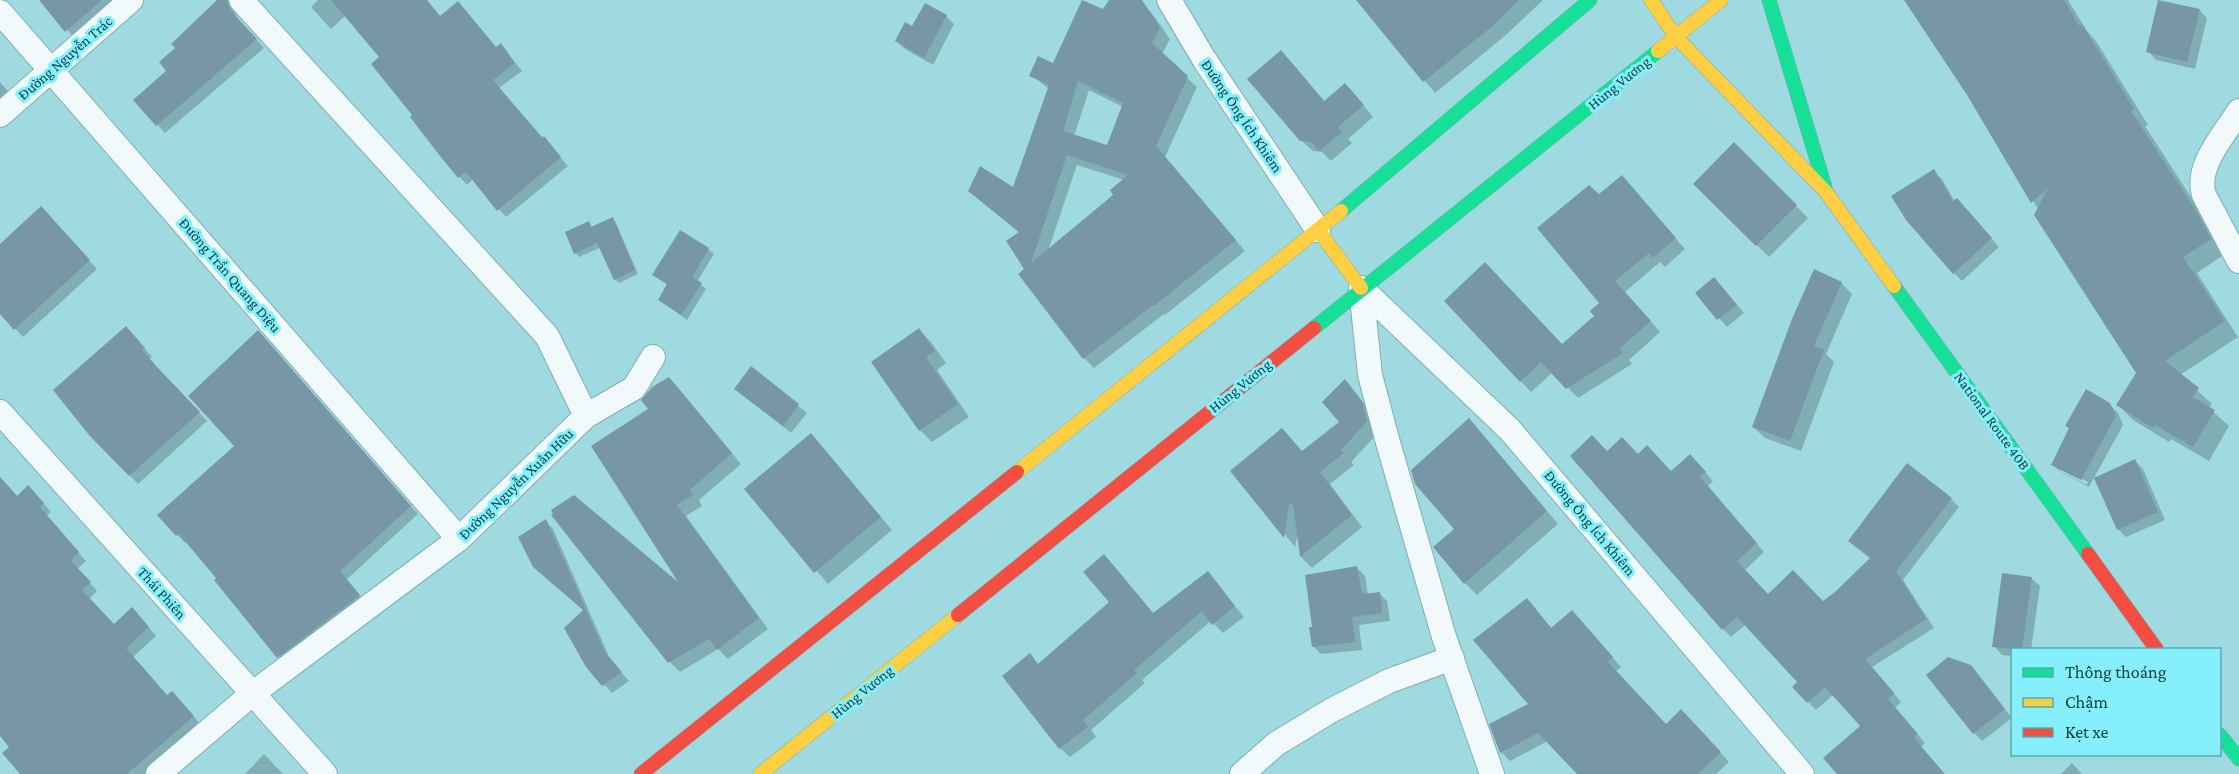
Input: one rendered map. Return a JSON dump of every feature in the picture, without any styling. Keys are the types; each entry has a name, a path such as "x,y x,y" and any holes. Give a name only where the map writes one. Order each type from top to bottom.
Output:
{"main road":[{"path":"640,774 1318,230 1590,0"},
{"path":"1651,0 1676,37 1826,192"},
{"name":"Hùng Vương","path":"760,774 1721,0"},
{"path":"1769,0 1826,192"},
{"name":"National Route 40B","path":"1826,192 2156,648"},
{"path":"1318,230 1361,288"},
{"path":"2221,736 2239,759"}],"street":[{"name":"Đường Nguyễn Trác","path":"0,115 131,0"},
{"name":"Đường Nguyễn Xuân Hữu","path":"158,774 252,694 459,539 586,416 547,336 241,0"},
{"name":"Đường Ông Ích Khiêm","path":"1169,0 1204,59 1318,230"},
{"name":"Đường Trần Quang Diệu","path":"0,12 459,539"},
{"path":"2239,111 2209,159 2201,186 2239,261"},
{"path":"1361,288 1370,375 1452,658 1492,774"},
{"name":"Đường Ông Ích Khiêm","path":"1361,288 1510,430 1802,774"},
{"path":"586,416 634,388 653,357"},
{"name":"Thái Phiên","path":"0,412 325,774"},
{"path":"1242,774 1275,744 1332,710 1389,681 1452,658"}],"building":[{"path":"39,0 102,0 65,32"},
{"path":"217,0 227,0 230,10 257,39 156,126 133,100 166,71 159,62 175,48 171,44"},
{"path":"331,0 427,0 440,16 458,1 496,47 501,43 515,63 493,80 561,157 497,211 466,172 458,178 440,156 410,117 412,115 371,64 379,57"},
{"path":"1082,0 1103,9 1109,0 1142,0 1160,27 1152,43 1188,76 1156,146 1236,240 1083,359 1018,274 1024,269 1006,241 1019,232 968,191 980,166 1013,187 1049,85 1029,76 1038,56 1053,63","holes":["1078,81 1123,103 1107,145 1063,131","1067,155 1128,175 1110,190 1113,195 1031,263"]},
{"path":"1356,0 1519,0 1495,24 1423,82"},
{"path":"1904,0 2064,0 2079,26 2082,24 2134,109 2131,111 2196,211 2211,239 2183,257 2225,321 2165,361 2199,388 2192,397 2215,410 2193,447 2155,425 2153,428 2116,405 2136,373 2034,215 2048,188 2031,203 1967,95"},
{"path":"2158,0 2200,9 2187,62 2146,52"},
{"path":"925,3 947,15 924,58 895,41 905,22 912,26"},
{"path":"1281,50 1324,101 1345,83 1364,105 1338,127 1342,132 1319,151 1311,142 1300,141 1247,79"},
{"path":"1734,142 1797,205 1756,246 1693,184"},
{"path":"1934,169 1953,201 1957,198 1992,238 1953,274 1906,220 1891,196"},
{"path":"1622,175 1676,238 1653,258 1649,253 1615,281 1651,321 1619,349 1623,353 1566,389 1541,362 1520,382 1444,301 1485,262 1562,344 1594,316 1590,311 1599,303 1537,228 1589,185 1599,194"},
{"path":"41,206 90,260 14,330 0,314 0,244"},
{"path":"613,217 635,270 614,280 597,243 574,254 565,232 589,221 591,227"},
{"path":"680,230 709,248 692,277 702,283 681,315 658,300 667,284 652,275"},
{"path":"1814,269 1842,282 1814,346 1824,350 1790,441 1752,427 1792,319"},
{"path":"1714,277 1737,305 1717,320 1695,293"},
{"path":"126,326 145,348 142,350 200,412 129,476 89,435 53,390"},
{"path":"919,328 935,351 926,357 958,404 919,431 871,362"},
{"path":"258,330 411,506 340,571 360,595 277,658 214,580 216,578 179,534 176,536 157,515 234,446 188,396"},
{"path":"751,366 799,404 783,426 734,389"},
{"path":"669,377 732,453 690,490 693,495 677,505 759,618 717,650 709,639 668,663 551,515 553,514 551,510 574,495 678,582 591,446 648,409 641,400 652,387"},
{"path":"1345,379 1362,401 1367,421 1341,450 1344,453 1320,472 1352,515 1300,557 1293,504 1289,504 1284,538 1230,471 1282,428 1302,451 1339,422 1322,402"},
{"path":"2086,389 2110,403 2116,416 2081,480 2051,465 2069,428 2065,426"},
{"path":"1469,418 1547,511 1464,584 1433,547 1454,529 1415,484 1411,470"},
{"path":"811,433 881,517 814,573 744,489"},
{"path":"1592,435 1607,451 1622,437 1638,454 1647,445 1671,471 1690,454 1706,472 1700,477 1757,543 1737,561 1768,594 1793,570 1823,601 1835,592 1870,558 1848,541 1907,463 1952,498 1896,571 1926,619 1865,659 1894,693 1888,699 1918,734 1914,738 1945,774 1837,774 1823,758 1860,726 1825,687 1807,703 1792,687 1797,682 1737,617 1722,630 1570,456"},
{"path":"2135,459 2158,512 2117,530 2094,478"},
{"path":"0,477 17,496 28,485 44,503 40,507 79,552 70,560 91,582 82,590 114,624 132,607 149,627 126,648 167,695 172,691 194,716 127,774 20,774 2,753 9,747 0,736"},
{"path":"546,519 604,651 622,672 602,686 586,667 564,628 583,610 533,567 518,537"},
{"path":"1104,554 1153,613 1208,571 1235,606 1212,625 1202,611 1134,670 1137,673 1083,720 1088,727 1059,749 1002,676 1030,653 1038,664 1109,602 1083,572"},
{"path":"1357,566 1362,594 1380,592 1382,613 1352,617 1355,642 1312,647 1309,627 1312,627 1305,575"},
{"path":"2002,573 2032,577 2022,648 1992,647"},
{"path":"1527,598 1551,628 1572,610 1613,657 1608,662 1666,724 1681,709 1721,752 1698,774 1577,774 1538,733 1500,753 1489,724 1528,704 1473,640"},
{"path":"1948,657 1971,665 2005,709 1973,734 1926,675"}],"traffic: fast":[{"path":"1341,211 1590,0"},
{"path":"1769,0 1825,187"},
{"path":"1314,328 1658,51"},
{"path":"1894,286 2088,554"},
{"path":"2221,736 2239,759"}],"traffic: slow":[{"path":"1651,0 1676,37 1826,192 1894,286"},
{"path":"1658,51 1721,0"},
{"path":"1017,472 1341,211"},
{"path":"1318,230 1361,288"},
{"path":"760,774 958,615"}],"traffic: jam":[{"path":"958,615 1314,328"},
{"path":"641,774 1017,472"},
{"path":"2088,554 2156,648"}]}
